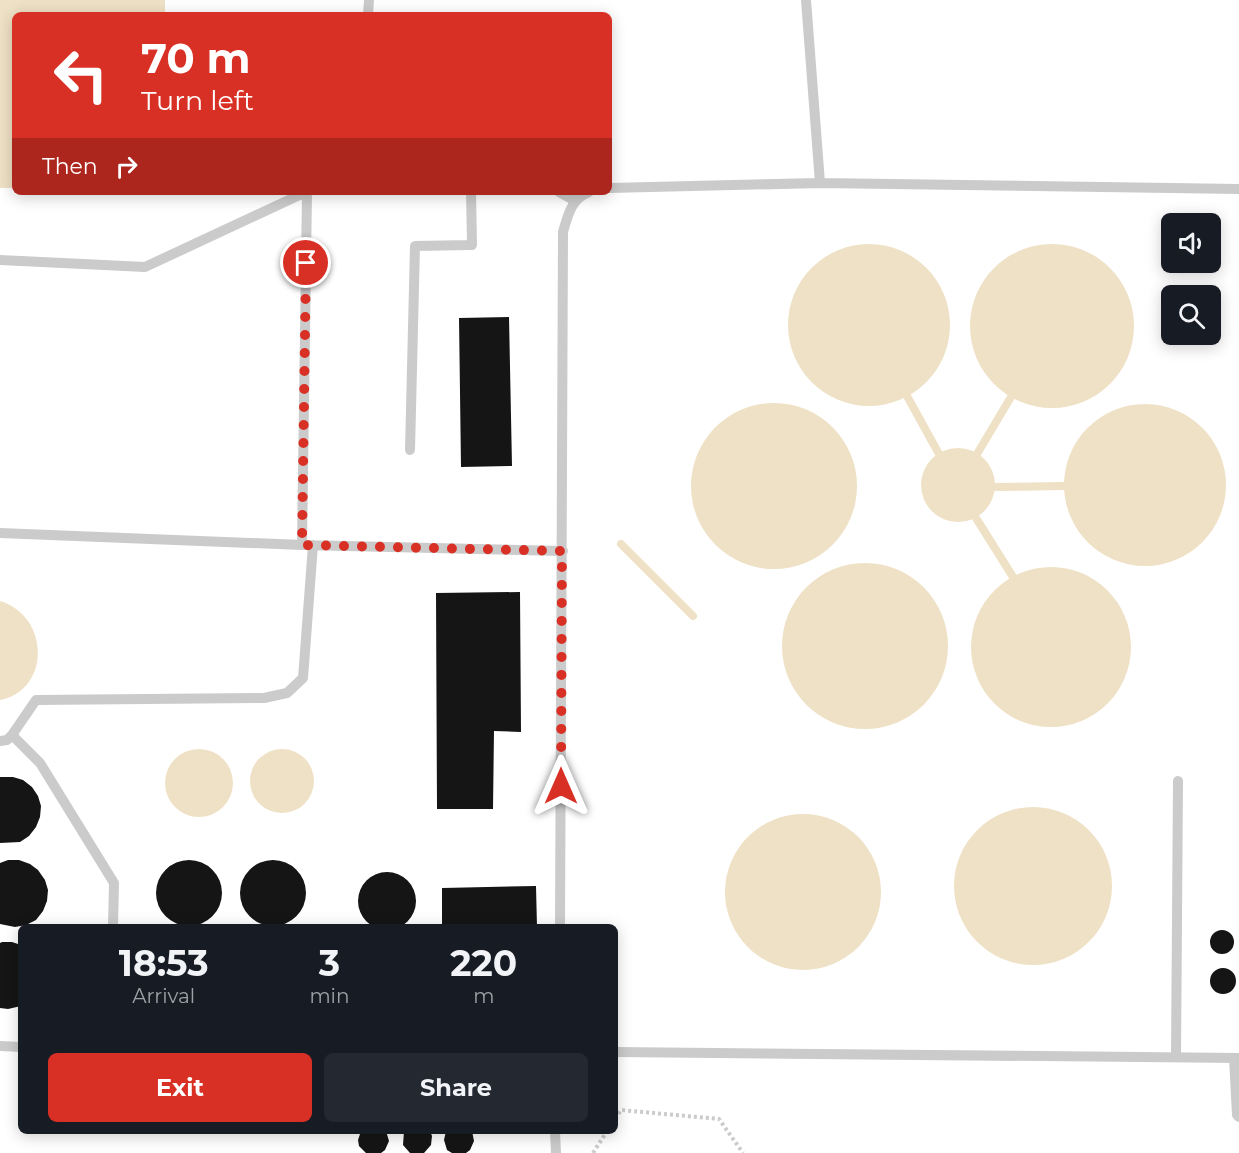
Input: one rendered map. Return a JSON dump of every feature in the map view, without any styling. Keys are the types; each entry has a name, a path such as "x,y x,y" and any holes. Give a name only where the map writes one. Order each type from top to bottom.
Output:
{"lane":[{"path":"806,0 820,183"},
{"path":"612,188 820,183 1239,189"},
{"path":"0,260 145,267 301,195"},
{"path":"302,545 307,195"},
{"path":"410,450 415,246 472,245 471,195"},
{"path":"564,195 575,201"},
{"path":"561,924 563,232 567,216 575,201 584,195"},
{"path":"0,533 302,545 562,551"},
{"path":"0,741 7,740 12,735 36,700 264,698 287,693 303,678 313,545"},
{"path":"12,735 40,763 114,883 113,924"},
{"path":"1176,1058 1178,781"},
{"path":"0,1046 18,1047"},
{"path":"618,1052 1237,1058 1237,1115 1239,1118"},
{"path":"555,1134 556,1153"}],"path":[{"path":"618,1114 621,1110 719,1119 743,1153"},
{"path":"593,1153 605,1134"}],"shaded area":[{"path":"0,0 165,0 165,12 12,12 12,188 0,188"},
{"path":"869,244 900,250 926,268 944,294 950,325 944,356 926,382 900,400 869,406 838,400 812,382 794,356 788,325 794,294 812,268 838,250"},
{"path":"1052,244 1083,250 1110,268 1128,295 1134,326 1128,357 1110,384 1083,402 1052,408 1021,402 994,384 976,357 970,326 976,295 994,268 1021,250"},
{"path":"774,403 806,410 820,417 832,428 843,440 850,454 857,486 850,518 843,532 832,544 820,555 806,562 774,569 742,562 728,555 716,544 705,532 698,518 691,486 698,454 705,440 716,428 728,417 742,410"},
{"path":"1145,404 1176,410 1202,428 1220,454 1226,485 1220,516 1202,542 1176,560 1145,566 1114,560 1088,542 1070,516 1064,485 1070,454 1088,428 1114,410"},
{"path":"958,448 979,454 989,464 995,485 989,506 979,516 958,522 937,516 927,506 921,485 927,464 937,454"},
{"path":"865,563 897,569 924,587 942,614 948,646 942,678 924,705 897,723 865,729 833,723 806,705 788,678 782,646 788,614 806,587 833,569"},
{"path":"1051,567 1067,568 1082,573 1096,580 1108,590 1118,602 1125,616 1130,631 1130,663 1125,678 1118,692 1108,704 1096,714 1082,721 1067,726 1051,727 1035,726 1020,721 1006,714 994,704 984,692 977,678 972,663 971,647 972,631 977,616 984,602 994,590 1006,580 1020,573 1035,568"},
{"path":"0,601 16,609 28,621 35,636 38,652 36,668 29,682 17,693 0,700"},
{"path":"199,749 212,752 223,759 230,770 233,783 230,796 223,807 212,814 199,817 186,814 175,807 168,796 165,783 168,770 175,759 186,752"},
{"path":"276,749 288,749 305,758 312,769 314,781 312,793 305,804 288,813 276,813 264,808 255,799 250,787 250,775 255,763 264,754"},
{"path":"1033,807 1063,813 1077,820 1089,830 1099,842 1106,856 1112,886 1106,916 1099,930 1089,942 1077,952 1063,959 1033,965 1003,959 989,952 977,942 967,930 960,916 954,886 960,856 967,842 977,830 989,820 1003,813"},
{"path":"803,814 818,815 833,820 847,827 858,837 868,848 875,862 880,877 880,907 875,922 868,936 858,947 847,957 833,964 818,969 803,970 788,969 773,964 759,957 748,947 738,936 731,922 726,907 725,892 726,877 731,862 738,848 748,837 759,827 773,820 788,815"}],"building":[{"path":"509,317 512,466 461,467 459,318"},
{"path":"520,592 521,732 494,731 493,809 437,809 436,593"},
{"path":"0,777 23,780 38,796 41,806 40,817 29,836 20,842 0,843"},
{"path":"19,860 30,864 45,880 48,890 47,901 36,920 28,924 18,924 15,927 0,924 0,863"},
{"path":"182,860 196,860 208,865 217,874 222,886 222,900 217,912 202,924 176,924 170,921 161,912 156,900 156,886 161,874 170,865"},
{"path":"266,860 280,860 292,865 301,874 306,886 306,900 301,912 286,924 260,924 254,921 245,912 240,900 240,886 245,874 254,865"},
{"path":"387,872 398,874 411,885 415,895 414,912 404,924 370,924 360,912 358,901 360,890 376,874"},
{"path":"536,886 537,924 442,924 442,888"},
{"path":"1222,930 1231,933 1234,942 1231,951 1222,954 1213,951 1210,942 1213,933"},
{"path":"0,943 18,944 18,1007 8,1009 0,1008"},
{"path":"1223,968 1232,972 1236,981 1232,990 1223,994 1214,990 1210,981 1214,972"},
{"path":"360,1134 387,1134 389,1141 381,1153 366,1153 359,1146"},
{"path":"404,1134 431,1134 432,1136 431,1145 424,1153 410,1153 403,1145"},
{"path":"445,1134 473,1134 474,1141 466,1153 452,1153 447,1150 444,1140"}],"waterway":[{"path":"907,396 939,454"},
{"path":"977,454 1011,397"},
{"path":"996,487 1064,486"},
{"path":"976,518 1013,577"},
{"path":"621,544 693,616"}],"route":[{"path":"306,263 302,545 562,551 561,786"}]}
